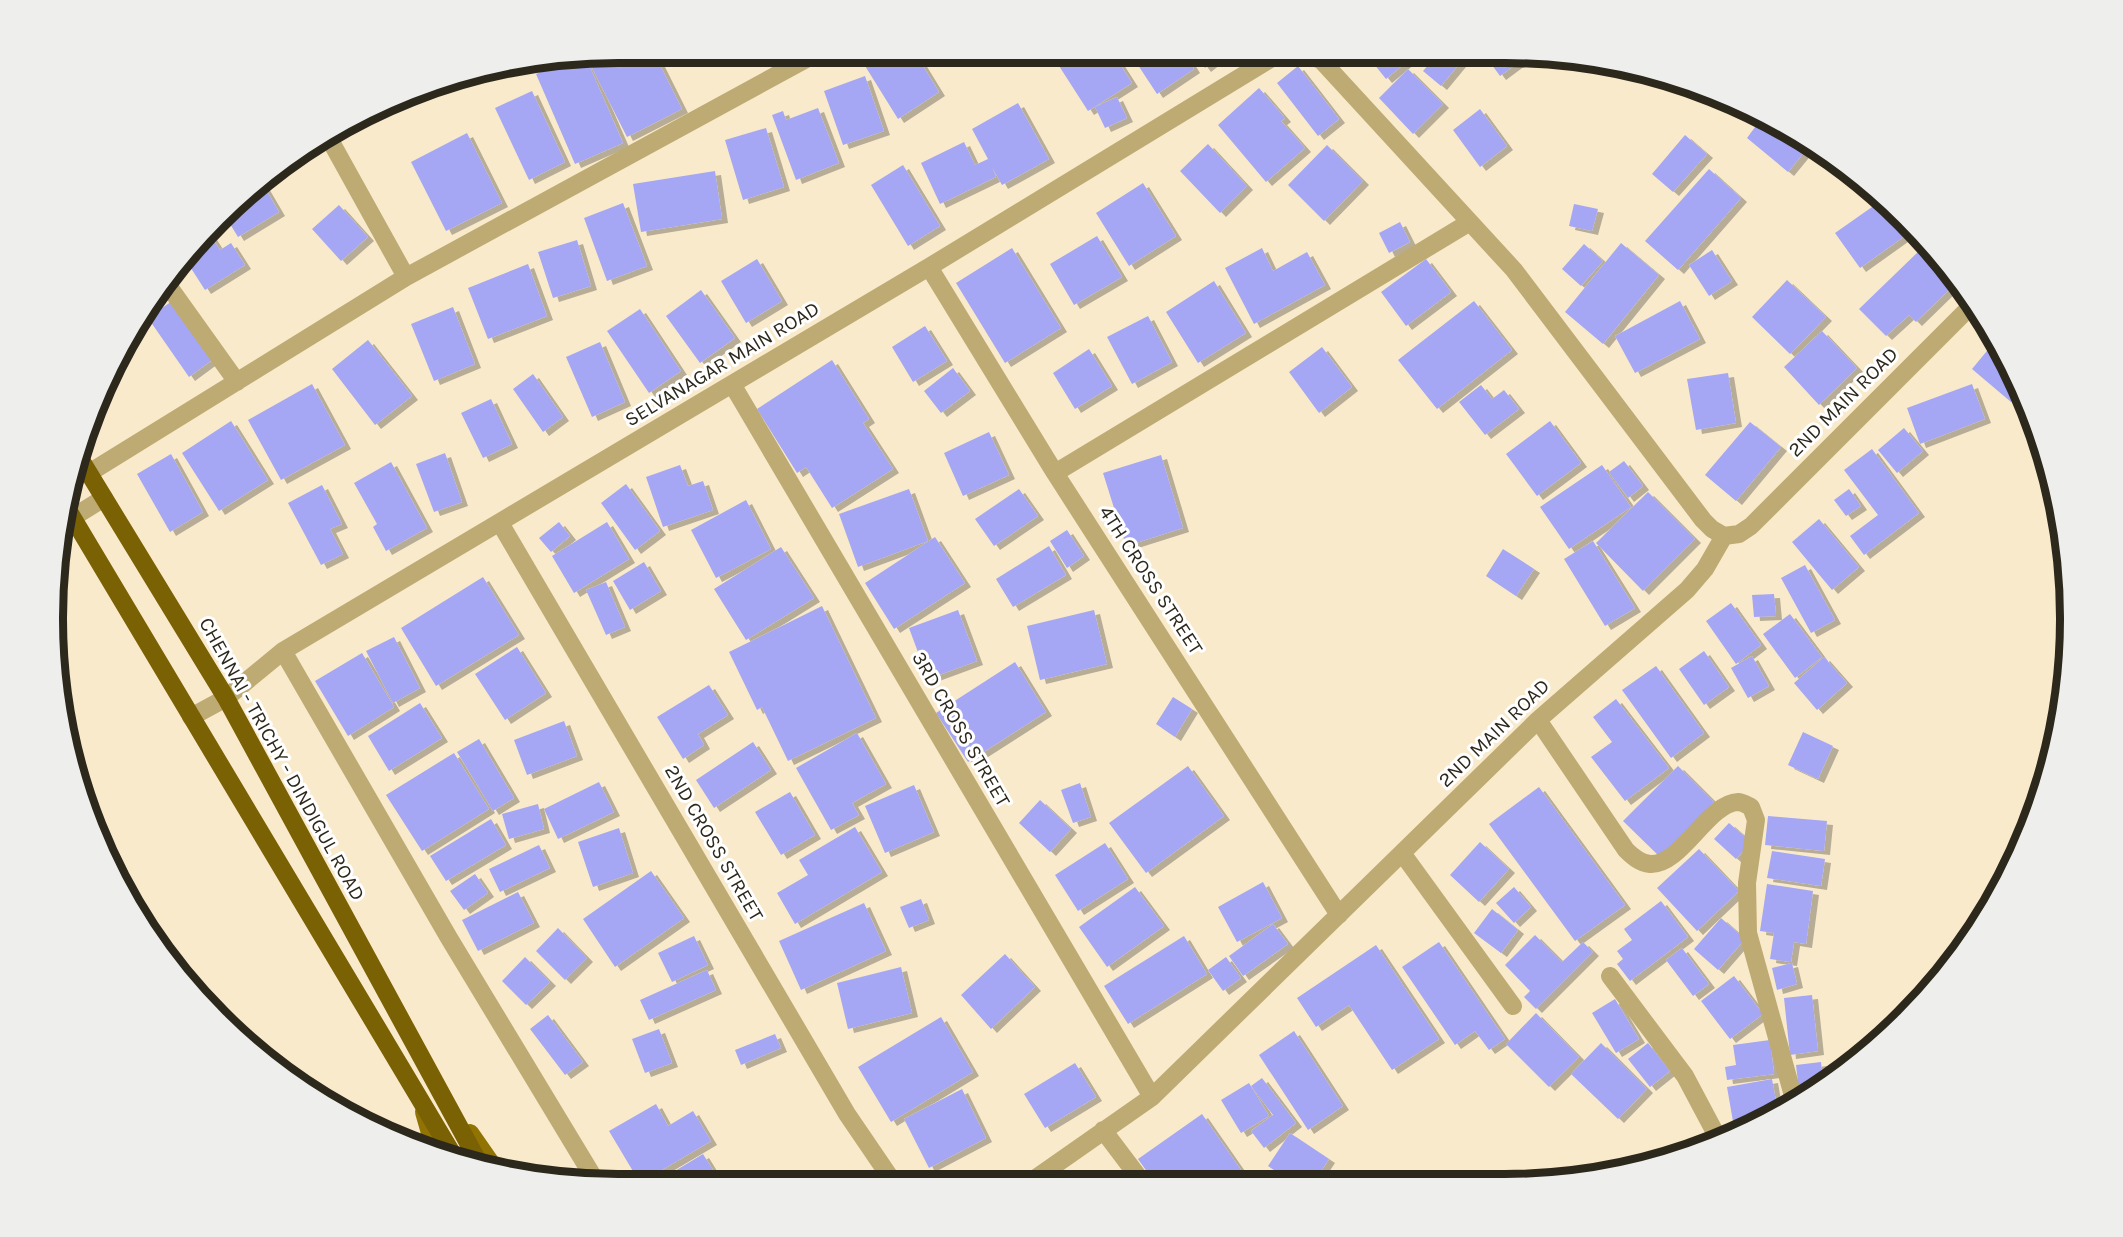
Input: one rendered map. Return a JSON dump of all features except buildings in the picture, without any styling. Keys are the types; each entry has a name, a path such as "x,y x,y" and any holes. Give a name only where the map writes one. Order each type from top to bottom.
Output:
{"highway":[{"name":"CHENNAI - TRICHY - DINDIGUL ROAD","path":"85,466 226,698 475,1155"},
{"path":"72,521 449,1148"}],"main road":[{"path":"438,1088 487,1158"},
{"path":"420,1096 433,1142"}],"street":[{"path":"89,473 406,278 799,63"},
{"name":"SELVANAGAR MAIN ROAD","path":"191,717 226,698 283,651 929,267 1264,63"},
{"path":"1330,63 1514,270 1703,520 1724,536"},
{"path":"332,143 406,278"},
{"path":"1055,473 1470,222"},
{"name":"4TH CROSS STREET","path":"929,267 1055,473 1339,915"},
{"path":"171,290 237,382"},
{"name":"2ND MAIN ROAD","path":"1042,1174 1152,1097 1538,720 1687,590 1705,569 1724,536 1739,534 1751,526 1966,311"},
{"name":"3RD CROSS STREET","path":"732,384 1152,1097"},
{"path":"73,514 104,498"},
{"name":"2ND CROSS STREET","path":"500,523 847,1114 888,1174"},
{"path":"283,651 449,938 591,1173"},
{"path":"1538,720 1626,850 1639,861 1652,865 1668,858 1726,805 1739,802 1751,807 1756,820 1747,884 1748,933 1792,1093"},
{"path":"1402,853 1513,1006"},
{"path":"1610,976 1685,1076 1715,1133"},
{"path":"1103,1130 1136,1174"}]}
